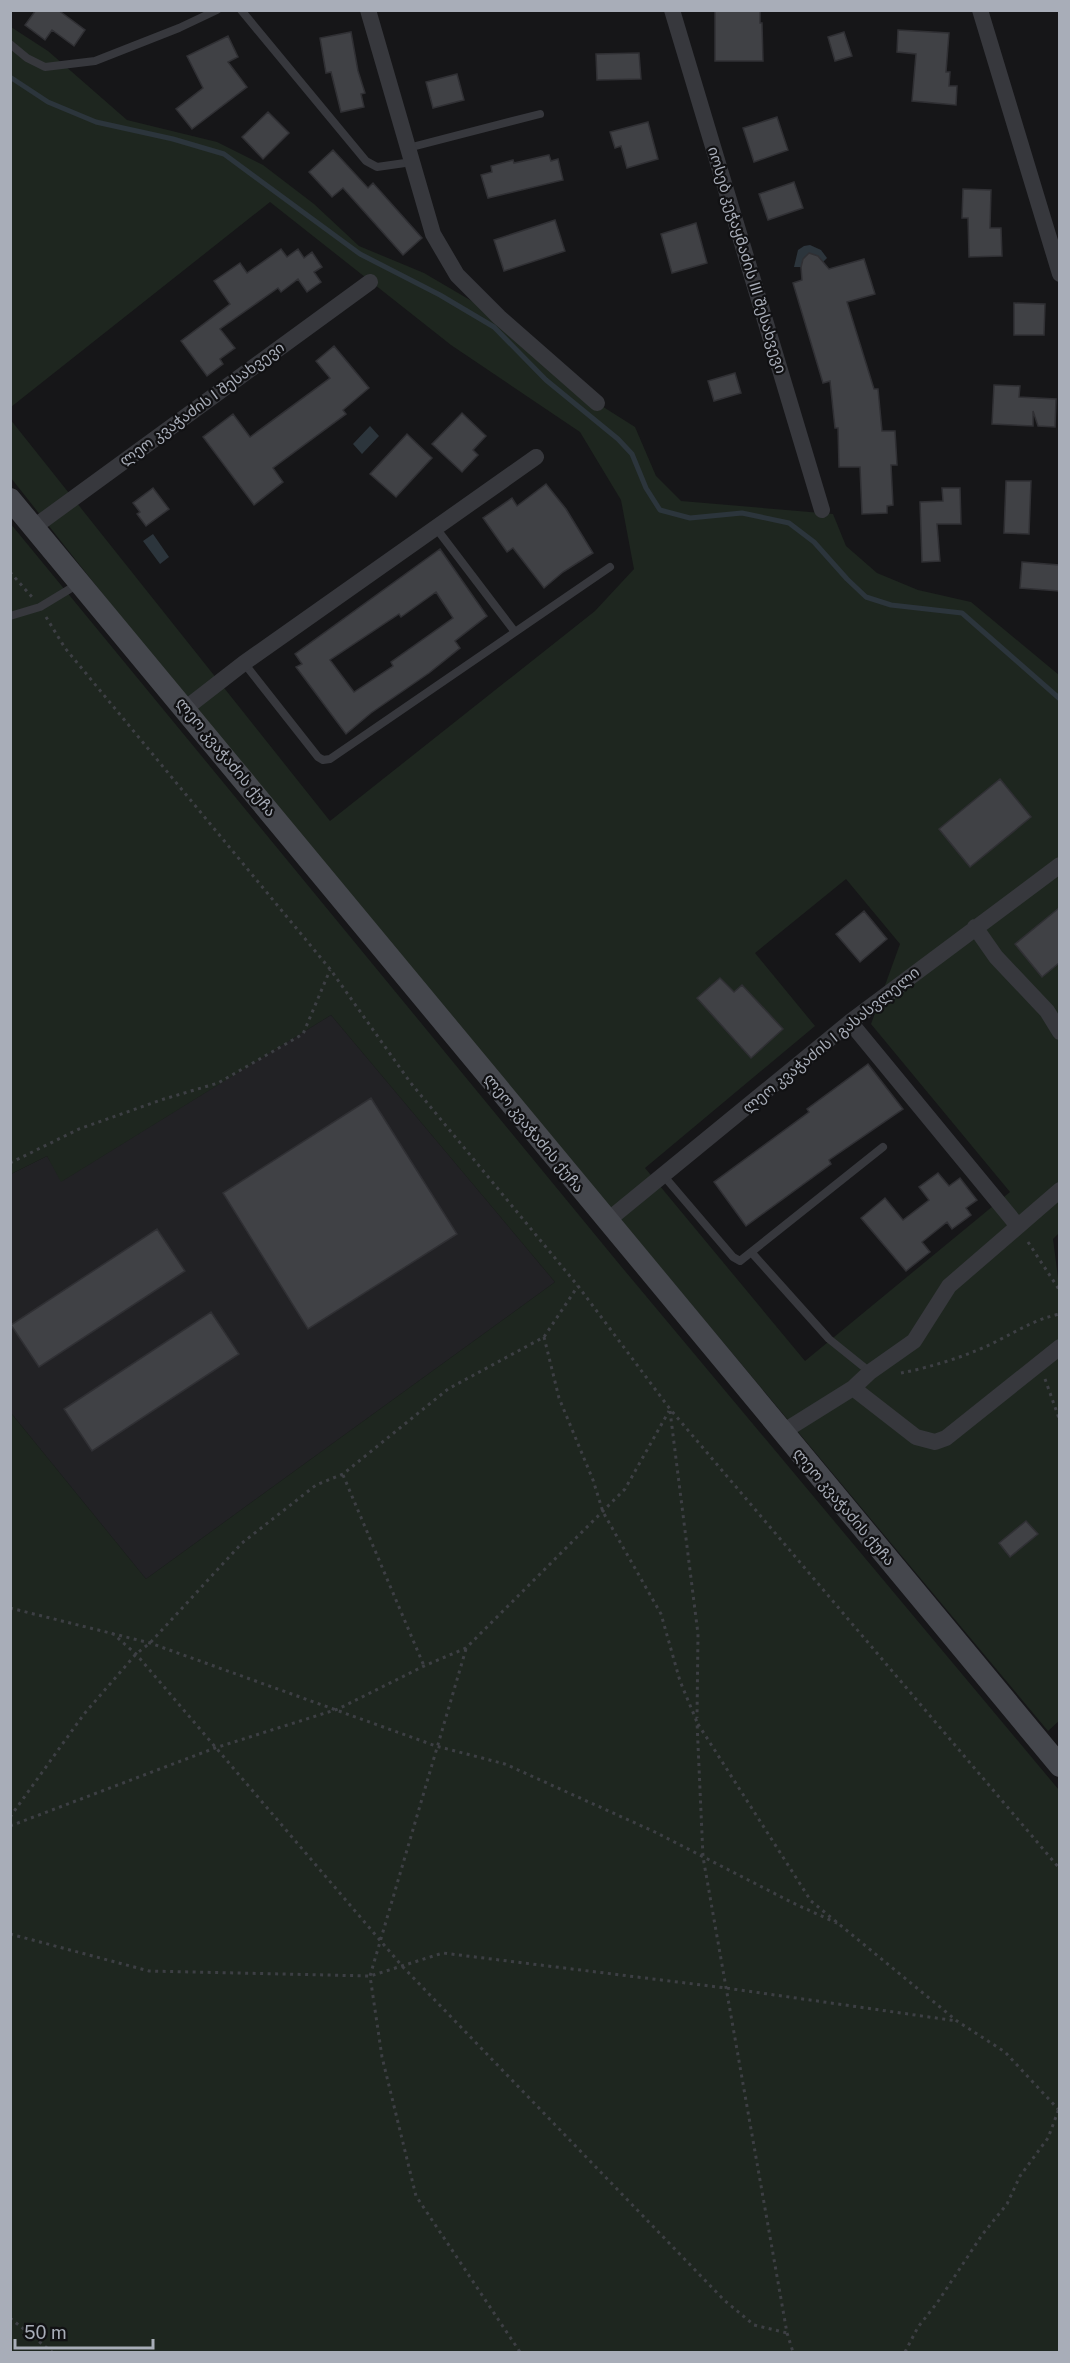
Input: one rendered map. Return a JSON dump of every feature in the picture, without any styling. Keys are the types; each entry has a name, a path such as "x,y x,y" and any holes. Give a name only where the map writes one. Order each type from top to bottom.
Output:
{"main road":[{"name":"ლეო კვაჭაძის ქუჩა","path":"10,499 186,708 1059,1766"}],"street":[{"path":"368,10 433,234 457,275 499,317 597,404"},
{"name":"იოსებ კეჭაყმაძის III შესახვევი","path":"672,10 822,510"},
{"path":"980,10 1059,274"},
{"name":"ლეო კვაჭაძის I შესახვევი","path":"34,527 370,282"},
{"path":"186,708 244,663 536,458"},
{"name":"ლეო კვაჭაძის I გასასვლელი","path":"607,1221 850,1022 1059,865"},
{"path":"975,927 996,957 1047,1011 1059,1032"},
{"path":"850,1022 1017,1225"},
{"path":"782,1433 853,1388 870,1372 914,1341 949,1286 1059,1190"},
{"path":"853,1388 916,1437 935,1442 946,1438 1059,1347"}],"lane":[{"path":"10,44 27,58 45,67 94,61 179,28 217,10"},
{"path":"241,10 366,161 377,167 540,114"},
{"path":"436,528 515,632"},
{"path":"244,663 318,757 323,760 330,759 610,567"},
{"path":"10,616 40,607 80,583"},
{"path":"663,1175 740,1261 883,1147"},
{"path":"752,1253 829,1339 870,1372"}],"path":[{"path":"10,572 40,607 65,648 330,969 410,1082 578,1286 670,1409 1059,1869"},
{"path":"10,1163 79,1129 218,1083 303,1034 330,969"},
{"path":"1017,1225 1059,1292"},
{"path":"10,1817 84,1714 136,1654 150,1644 242,1543 316,1485 343,1474 448,1389 544,1337 578,1286"},
{"path":"892,1375 924,1369 997,1342 1039,1318 1059,1314"},
{"path":"544,1337 559,1398 593,1480 603,1512 661,1614 680,1681 697,1722 811,1901 957,2021 1005,2052 1059,2108 1048,2138 1020,2176 1007,2204 982,2235 937,2303 918,2326 904,2352"},
{"path":"1040,1363 1059,1421"},
{"path":"10,1826 215,1748 338,1709 424,1666 466,1648 625,1489 670,1409"},
{"path":"670,1409 698,1634 697,1722 703,1857 787,2333 793,2352"},
{"path":"343,1474 424,1666"},
{"path":"10,1608 150,1644 338,1709 436,1746 505,1764 655,1832 841,1925"},
{"path":"112,1633 136,1654 402,1966 724,2300 754,2325 787,2333"},
{"path":"466,1648 370,1976 382,2057 416,2196 520,2352"},
{"path":"10,1934 149,1971 370,1976 443,1953 726,1988 957,2021"},
{"path":"10,2318 52,2352"}],"shaded area":[{"path":"11,27 48,51 127,120 217,142 263,165 314,204 359,246 424,273 499,317 597,403 635,427 656,476 681,501 833,514 846,546 877,573 918,590 971,602 1059,675 1060,1232 1053,1239 1060,1293 1060,1720 1048,1731 188,702 11,478 10,419 330,821 595,611 634,569 621,500 580,432 451,345 270,202 11,407","holes":["846,879 900,944 871,1024 1010,1192 805,1361 645,1168 815,1026 755,953"]},
{"path":"810,245 821,250 827,258 823,262 818,256 808,254 803,259 801,267 794,267 798,250"},
{"path":"370,426 379,436 362,454 353,444"},
{"path":"10,523 620,1265 1059,1790 1059,2352 11,2352 11,1413 146,1579 555,1282 331,1015 61,1182 47,1156 11,1174"},
{"path":"153,534 169,557 160,564 143,541"},
{"path":"331,1015 555,1282 146,1579 11,1413 11,1174 47,1156 62,1181"}],"building":[{"path":"36,10 58,10 85,30 74,46 52,30 45,40 25,25"},
{"path":"715,10 760,10 763,61 715,61"},
{"path":"898,30 949,33 946,72 950,72 949,86 957,86 956,105 912,101 916,54 897,52"},
{"path":"351,32 358,71 365,93 361,94 364,107 341,112 331,72 326,73 320,38"},
{"path":"844,32 852,56 835,61 828,37"},
{"path":"228,36 238,57 228,62 247,87 192,129 176,109 203,88 187,56"},
{"path":"639,53 641,79 597,80 596,54"},
{"path":"457,74 464,100 433,108 426,82"},
{"path":"268,112 289,133 263,159 242,137"},
{"path":"777,117 788,150 754,162 743,128"},
{"path":"648,122 658,159 627,168 621,146 615,148 610,132"},
{"path":"333,150 368,188 373,183 422,238 403,255 343,188 332,197 309,172"},
{"path":"549,155 551,161 558,159 563,180 488,198 481,175 492,172 491,166"},
{"path":"794,182 803,208 768,220 759,194"},
{"path":"963,189 991,190 990,228 1001,228 1002,256 969,257 968,218 962,218"},
{"path":"555,220 565,251 504,271 494,240"},
{"path":"696,223 707,263 672,273 661,234"},
{"path":"281,249 287,257 298,249 304,258 312,252 322,267 314,272 321,282 307,292 298,279 281,292 278,288 220,329 235,348 220,359 223,364 207,376 181,341 230,304 214,281 240,263 247,273"},
{"path":"809,253 818,256 829,269 864,259 875,294 847,302 874,389 878,389 882,431 895,431 897,465 891,465 893,505 887,506 887,513 862,514 860,467 839,467 838,428 835,428 830,381 823,383 793,283 802,280 803,259"},
{"path":"1014,303 1045,304 1044,335 1014,335"},
{"path":"334,346 369,388 343,410 346,414 273,468 283,482 254,505 203,437 233,414 250,437 330,378 316,361"},
{"path":"735,373 741,393 714,401 708,381"},
{"path":"994,385 1020,386 1019,397 1056,399 1055,427 1038,426 1033,411 1033,426 992,424"},
{"path":"462,413 486,436 473,450 478,455 462,472 432,444"},
{"path":"407,434 432,458 396,497 370,474"},
{"path":"1006,481 1031,481 1029,534 1004,533"},
{"path":"546,484 566,509 593,553 563,572 544,588 513,548 507,552 483,518 512,498 517,506"},
{"path":"153,488 169,509 146,526 137,514 140,512 133,503"},
{"path":"942,488 960,488 961,524 937,524 940,561 922,562 920,502 943,501"},
{"path":"440,549 487,616 455,641 460,648 346,734 296,667 302,664 295,654","holes":["436,592 453,618 391,662 393,666 354,692 330,660 399,614 401,617"]},
{"path":"1022,562 1059,565 1059,591 1020,588"},
{"path":"1000,779 1031,817 970,867 939,829"},
{"path":"1059,908 1059,963 1042,977 1015,944"},
{"path":"864,911 887,939 860,962 836,934"},
{"path":"720,978 734,992 742,985 783,1029 751,1058 697,998"},
{"path":"868,1064 903,1109 829,1160 831,1164 746,1226 714,1182 809,1112 807,1109"},
{"path":"371,1098 457,1234 308,1329 223,1193"},
{"path":"938,1173 949,1186 960,1178 977,1200 966,1208 971,1215 952,1229 947,1222 922,1242 930,1252 906,1271 861,1218 885,1198 903,1220 929,1200 919,1187"},
{"path":"157,1229 185,1271 39,1367 11,1325"},
{"path":"211,1312 239,1354 92,1451 64,1409"},
{"path":"1026,1521 1038,1534 1010,1557 999,1543"}],"waterway":[{"path":"10,77 48,102 96,122 173,139 224,154 360,254 440,295 494,327 546,380 618,439 632,454 646,488 660,510 690,518 742,513 789,523 814,542 866,597 891,605 962,613 1060,699"}]}
